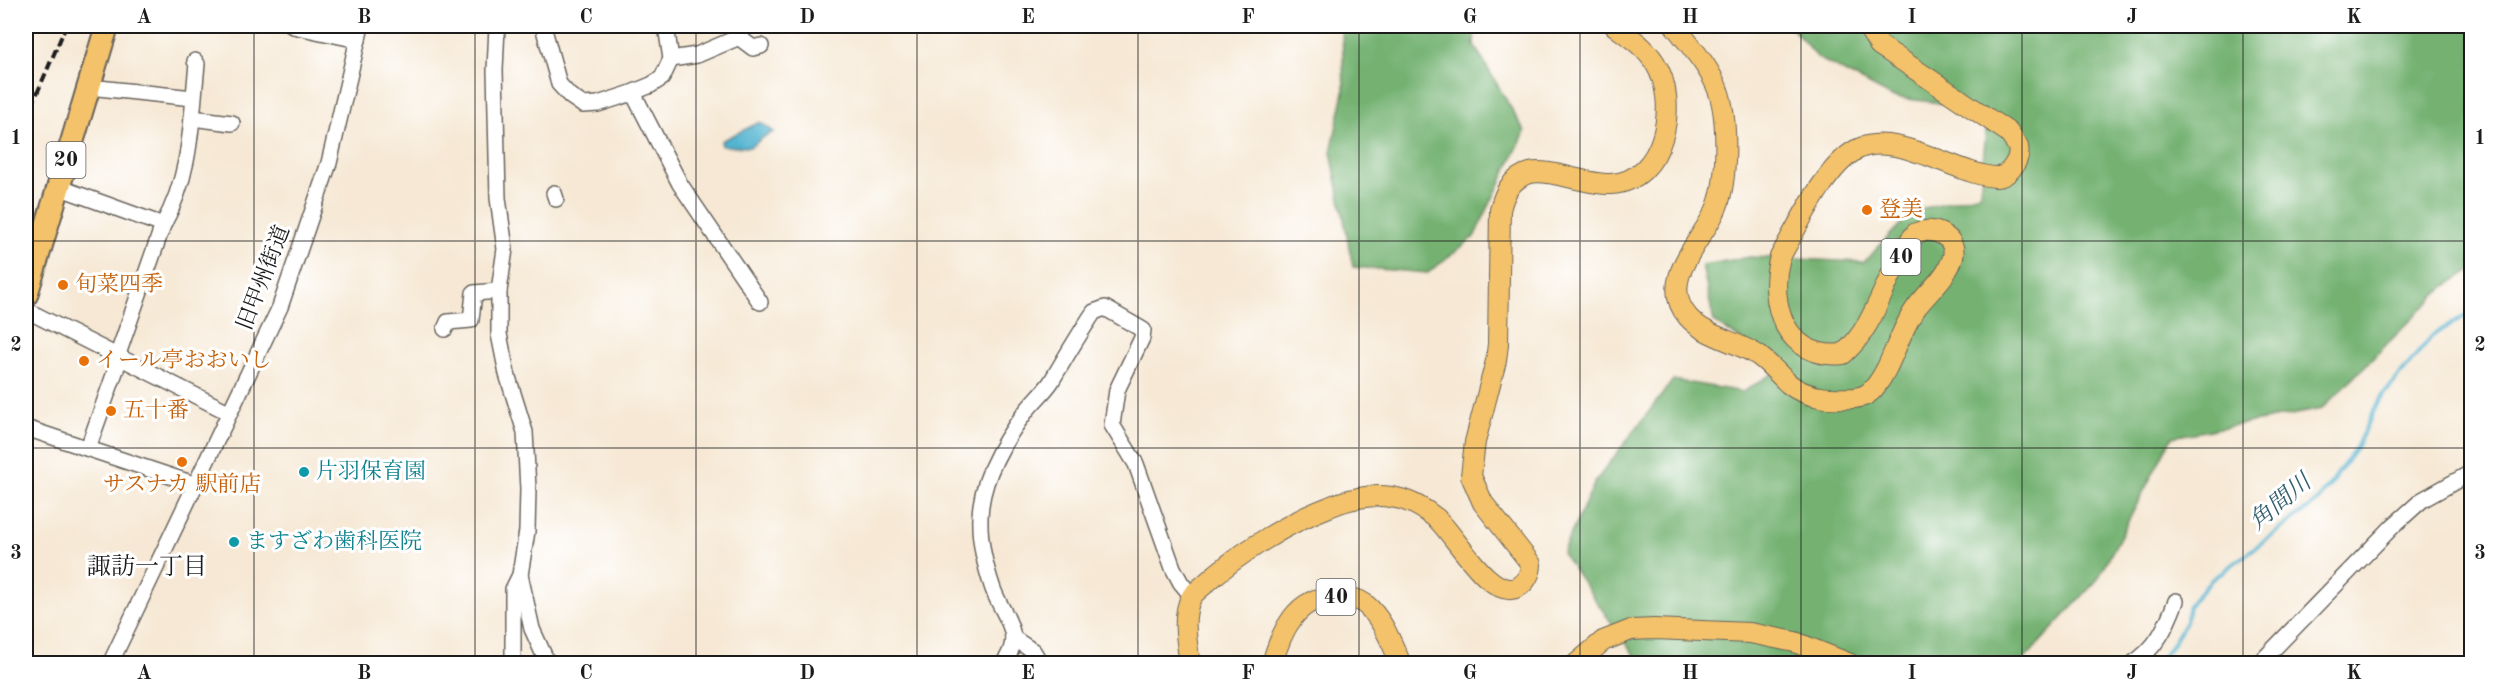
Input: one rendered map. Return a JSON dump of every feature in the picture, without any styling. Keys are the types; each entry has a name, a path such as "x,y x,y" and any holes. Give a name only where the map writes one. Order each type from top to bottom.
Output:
{"highway":[{"name":"20","path":"26,295 107,26"}],"main road":[{"path":"1190,663 1185,623 1192,596 1236,557 1328,507 1358,498 1392,497 1420,507 1438,520 1487,578 1498,587 1516,588 1524,583 1531,570 1531,564 1483,503 1471,476 1475,442 1496,361 1498,344 1500,210 1503,196 1513,182 1531,173 1543,172 1611,184 1632,179 1648,166 1663,136 1668,119 1667,95 1656,64 1647,51 1615,26"},
{"name":"40","path":"1675,26 1710,72 1718,90 1725,129 1723,178 1718,205 1703,234 1686,256 1678,280 1680,303 1688,317 1709,333 1728,339 1760,357 1791,385 1806,394 1828,399 1863,398 1872,390 1882,376 1907,322 1949,266 1954,250 1950,240 1942,234 1923,230 1916,233 1853,346 1843,354 1818,354 1798,342 1787,328 1778,310 1774,289 1775,273 1780,257 1833,168 1857,149 1879,145 1916,151 1985,175 2000,177 2009,172 2016,160 2018,147 2008,132 1879,45 1867,26"},
{"name":"40","path":"1272,663 1282,633 1292,617 1305,605 1322,597 1345,596 1363,602 1380,620 1401,663"},
{"path":"1576,663 1603,641 1630,630 1654,629 1750,633 1795,642 1850,663"}],"street":[{"path":"293,26 360,33"},
{"path":"497,26 495,70 498,198 505,249 499,291 499,334 507,374 525,432 528,489 527,531 520,575 513,589 513,663"},
{"path":"543,26 559,84 583,105 598,104 633,93 662,78 671,59 666,26"},
{"name":"旧甲州街道","path":"110,663 228,412 271,327 329,163 360,33"},
{"path":"671,59 696,55 737,38 753,48 761,46"},
{"path":"88,448 164,225 187,168 197,64 195,61"},
{"path":"89,87 193,98"},
{"path":"633,93 680,184 760,302"},
{"path":"192,118 231,123"},
{"path":"58,187 164,225"},
{"path":"445,328 448,322 471,320 474,293 499,291"},
{"path":"1002,663 1011,653 1012,626 994,591 981,547 982,499 992,466 1026,412 1050,383 1094,312 1105,309 1143,330 1142,338 1117,390 1112,425 1136,464 1180,584 1192,596"},
{"path":"26,310 228,412"},
{"path":"26,428 194,484"},
{"path":"2259,663 2393,526 2422,500 2472,472"},
{"path":"520,575 532,629 548,663"},
{"path":"2132,663 2141,658 2163,633 2176,601"},
{"path":"1013,638 1033,651 1041,663"}],"green space":[{"path":"1342,26 1475,26 1474,45 1525,132 1474,237 1428,273 1353,267 1331,152 1344,92"},
{"path":"1790,26 2471,26 2471,270 2443,288 2322,409 2172,437 2098,579 2021,663 1640,663 1562,553 1595,482 1673,380 1743,392 1783,367 1714,322 1702,265 1749,257 1864,262 1913,211 1980,194 1986,129 1955,105 1892,97 1818,58"}],"water":[{"path":"760,122 774,132 750,147 722,146 721,141"}],"waterway":[{"name":"角間川","path":"2156,664 2170,648 2186,622 2189,605 2210,581 2318,501 2356,448 2378,402 2432,336 2472,311"}],"railway":[{"path":"26,119 66,26"}],"place":[{"name":"登美","path":"1867,210"},
{"name":"旬菜四季","path":"63,285"},
{"name":"イール亭おおいし","path":"84,361"},
{"name":"五十番","path":"111,411"},
{"name":"サスナカ 駅前店","path":"182,462"},
{"name":"片羽保育園","path":"304,472"},
{"name":"ますざわ歯科医院","path":"234,542"}],"district":[{"name":"諏訪一丁目","path":"147,568"}]}
